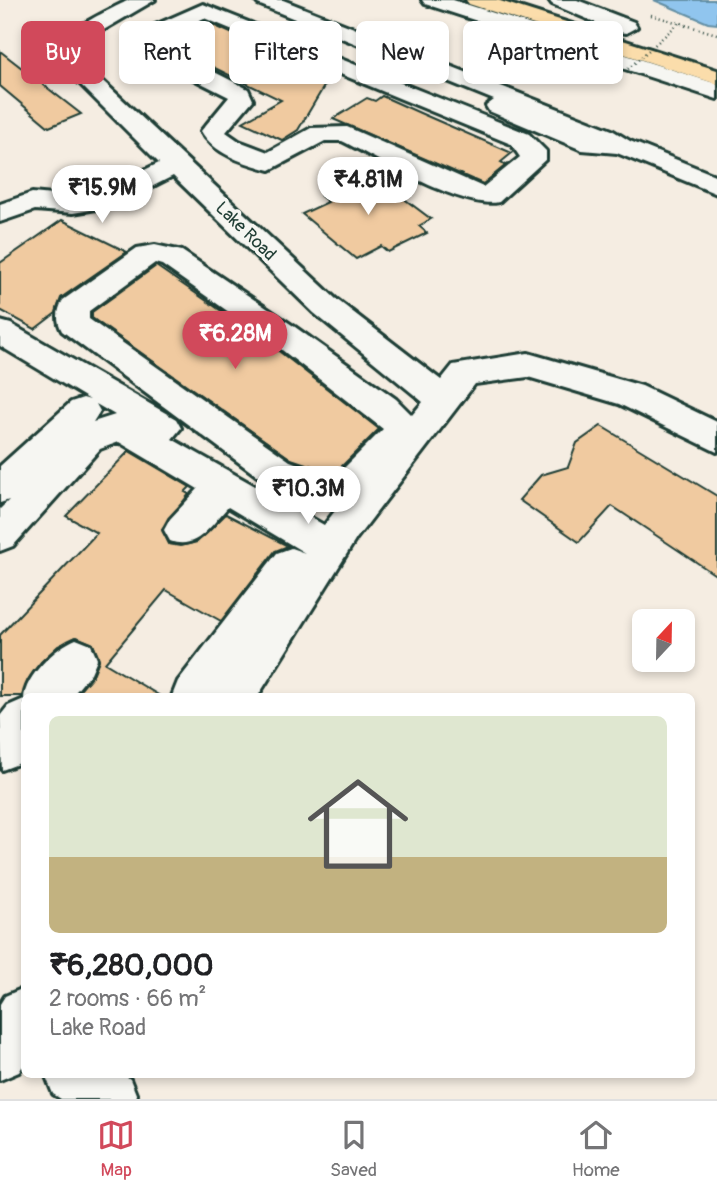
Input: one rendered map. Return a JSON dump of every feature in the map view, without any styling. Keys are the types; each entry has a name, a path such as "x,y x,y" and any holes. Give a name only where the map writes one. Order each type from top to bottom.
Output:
{"main road":[{"path":"537,0 717,55"},
{"path":"468,3 717,77"}],"street":[{"path":"241,0 603,135 621,146 717,186"},
{"path":"265,0 356,44"},
{"path":"432,0 468,3 717,92"},
{"path":"559,0 626,27"},
{"name":"Lake Road","path":"154,3 105,35 65,50 64,57 325,306 444,400"},
{"path":"213,199 313,136 347,134 470,193 489,196 533,159 533,151 520,139 203,10 145,38 142,44 240,93 241,100 236,108 213,131 252,174"},
{"path":"444,84 591,145 621,146"},
{"path":"0,214 32,201 73,205 104,200 177,164"},
{"path":"196,693 328,538 373,477 404,428 384,408 172,258 147,255 74,307 71,318 73,323 276,471 309,483 348,488 373,477 444,400 465,373 528,365 630,395 717,439"},
{"path":"284,335 325,306"},
{"path":"0,332 102,393 328,538"},
{"path":"0,488 102,393"},
{"path":"0,535 88,439 111,429 122,428 328,538"},
{"path":"183,530 225,485"},
{"path":"236,693 328,538"},
{"path":"48,693 76,659"},
{"path":"80,1078 110,1099"}],"path":[{"path":"651,15 717,34"},
{"path":"628,69 680,22 687,27"}],"water":[{"path":"654,0 717,0 717,24 708,23"}],"building":[{"path":"215,26 229,32 229,75 215,68"},
{"path":"0,51 21,67 21,84 42,84 81,114 49,127 0,86"},
{"path":"248,84 325,84 298,130 282,140 243,122 281,100"},
{"path":"382,96 512,153 501,162 506,165 483,184 333,119 367,98 375,101"},
{"path":"371,174 431,219 419,226 427,233 388,252 381,246 356,259 302,214 328,202 321,196"},
{"path":"62,220 127,252 61,298 56,313 35,329 0,310 0,263"},
{"path":"156,266 271,345 379,429 339,469 312,466 291,459 92,318 92,312"},
{"path":"601,426 717,496 717,576 612,506 579,542 519,500 541,475 568,467 577,443"},
{"path":"129,451 190,487 185,492 189,494 162,529 169,544 180,546 197,542 226,514 288,546 275,551 221,621 166,590 105,663 155,693 78,693 93,675 99,660 93,644 77,637 58,646 41,662 21,696 0,696 0,635 97,533 66,516"}]}
